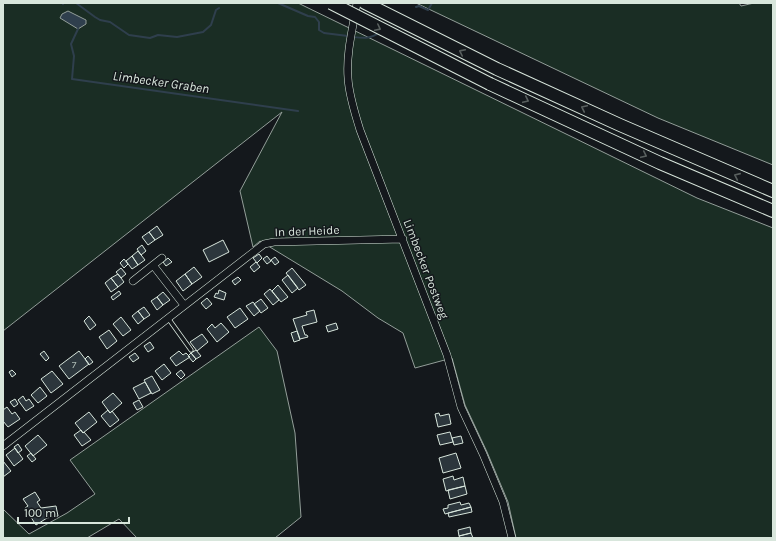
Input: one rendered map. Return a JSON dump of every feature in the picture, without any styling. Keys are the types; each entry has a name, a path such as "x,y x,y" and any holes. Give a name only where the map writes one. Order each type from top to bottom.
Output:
{"highway":[{"path":"331,3 490,84 660,163 773,211"},
{"path":"365,3 497,69 620,125 773,191"}],"street":[{"name":"Limbecker Postweg","path":"357,3 352,31 348,77 360,130 447,355 461,407 484,454 503,502 512,538"},
{"name":"In der Heide","path":"3,446 264,244 274,242 403,239"},
{"path":"133,281 162,258"},
{"path":"154,265 184,305"}],"lane":[{"path":"168,318 191,350"}],"green space":[{"path":"3,3 298,3 697,198 773,228 773,538 516,538 508,502 465,405 452,358 415,368 403,333 378,318 342,291 260,241 253,247 240,191 282,112 3,331"},
{"path":"416,3 739,3 741,6 754,3 773,3 773,165 658,118"},
{"path":"259,327 277,351 295,433 301,517 275,538 137,538 119,519 87,538 3,538 3,509 29,534 67,513 95,494 70,460"}],"water":[{"path":"68,11 86,20 86,24 78,29 60,18 62,14"}],"building":[{"path":"157,226 163,235 155,240 149,232"},
{"path":"149,232 155,240 148,245 142,237"},
{"path":"223,240 229,252 209,262 203,250"},
{"path":"142,245 146,251 141,255 137,249"},
{"path":"138,251 145,260 138,265 132,256"},
{"path":"259,254 262,258 257,263 253,258"},
{"path":"132,256 138,265 132,269 126,261"},
{"path":"267,256 271,261 267,264 263,259"},
{"path":"275,257 279,262 275,265 271,260"},
{"path":"168,258 172,262 166,266 163,262"},
{"path":"124,259 128,264 124,268 120,263"},
{"path":"256,262 260,267 254,272 250,267"},
{"path":"194,267 202,277 192,284 185,274"},
{"path":"121,268 126,274 121,278 116,272"},
{"path":"292,268 306,285 299,290 286,273"},
{"path":"118,274 124,282 118,287 111,278"},
{"path":"185,274 192,284 183,291 176,281"},
{"path":"288,275 298,288 292,293 282,280"},
{"path":"238,277 241,280 235,285 232,281"},
{"path":"111,278 118,287 111,292 105,283"},
{"path":"278,285 288,297 281,302 272,291"},
{"path":"270,289 279,300 273,305 264,294"},
{"path":"219,290 226,293 224,300 214,297 216,293 218,294"},
{"path":"119,291 121,294 113,300 111,297"},
{"path":"163,292 170,300 163,305 157,297"},
{"path":"157,297 163,305 157,310 151,301"},
{"path":"207,298 212,304 206,309 201,303"},
{"path":"261,299 268,308 261,313 254,304"},
{"path":"253,302 260,311 254,316 246,306"},
{"path":"144,307 150,315 144,319 138,311"},
{"path":"240,308 248,319 235,328 227,317"},
{"path":"314,310 317,322 302,326 305,335 308,337 300,339 293,319 307,315 306,312"},
{"path":"138,311 144,319 138,324 132,316"},
{"path":"89,316 96,325 90,330 84,321"},
{"path":"121,317 131,330 123,336 113,324"},
{"path":"221,323 229,332 217,342 207,329 212,324 215,328"},
{"path":"336,323 338,329 328,332 326,326"},
{"path":"109,330 117,341 107,349 99,337"},
{"path":"297,331 300,340 294,342 291,333"},
{"path":"202,334 208,342 197,351 190,342"},
{"path":"150,342 154,348 148,352 144,346"},
{"path":"196,350 201,356 196,359 191,353"},
{"path":"44,351 49,358 46,361 40,354"},
{"path":"79,351 89,364 69,379 59,366"},
{"path":"179,351 183,355 186,353 190,357 176,366 170,358"},
{"path":"135,353 139,358 133,362 129,357"},
{"path":"191,353 196,359 193,362 188,356"},
{"path":"88,356 93,362 89,365 85,359"},
{"path":"164,364 171,373 162,380 155,371"},
{"path":"12,370 16,374 12,377 9,372"},
{"path":"181,370 185,375 181,379 176,374"},
{"path":"52,371 63,384 51,393 41,379"},
{"path":"152,376 160,390 152,394 144,380"},
{"path":"145,382 151,393 139,399 133,388"},
{"path":"40,387 47,396 38,403 31,395"},
{"path":"113,393 122,403 110,413 102,402"},
{"path":"23,396 26,401 29,399 34,406 26,411 18,400"},
{"path":"15,399 18,404 14,407 10,402"},
{"path":"139,400 143,407 137,410 133,403"},
{"path":"7,407 12,414 15,412 20,419 8,427 3,421 3,410"},
{"path":"108,410 110,413 112,411 119,420 110,427 101,416"},
{"path":"89,412 97,422 83,433 75,423"},
{"path":"439,413 440,416 449,414 451,424 438,427 435,414"},
{"path":"81,430 91,440 82,446 74,435"},
{"path":"450,432 453,442 440,445 437,435"},
{"path":"38,435 47,445 33,456 25,446"},
{"path":"461,436 463,443 454,445 452,438"},
{"path":"18,444 22,450 18,453 14,447"},
{"path":"15,448 23,459 14,466 6,455"},
{"path":"31,453 36,459 32,462 27,456"},
{"path":"456,453 461,468 443,473 439,458"},
{"path":"3,461 11,471 3,477"},
{"path":"453,476 454,480 463,477 465,486 446,491 443,479"},
{"path":"465,486 467,494 450,499 448,490"},
{"path":"35,492 40,500 37,502 41,508 56,506 58,516 47,518 36,525 25,508 28,506 23,499"},
{"path":"460,502 461,505 469,503 471,507 445,514 443,509 448,508 448,505"},
{"path":"471,507 472,512 449,517 448,513"},
{"path":"470,527 471,533 459,536 458,530"},
{"path":"471,533 473,538 460,538 459,536"}],"waterway":[{"path":"76,3 95,17 100,20 110,22 129,35 150,38 158,35 177,37 203,32 211,25 216,10 219,8"},
{"path":"278,3 308,16 315,17 319,22 319,30 324,33 348,36"},
{"path":"416,7 419,6 428,10 432,3"},
{"name":"Limbecker Graben","path":"78,29 71,44 74,56 72,79 298,111"},
{"path":"353,37 370,37 380,32"}]}
